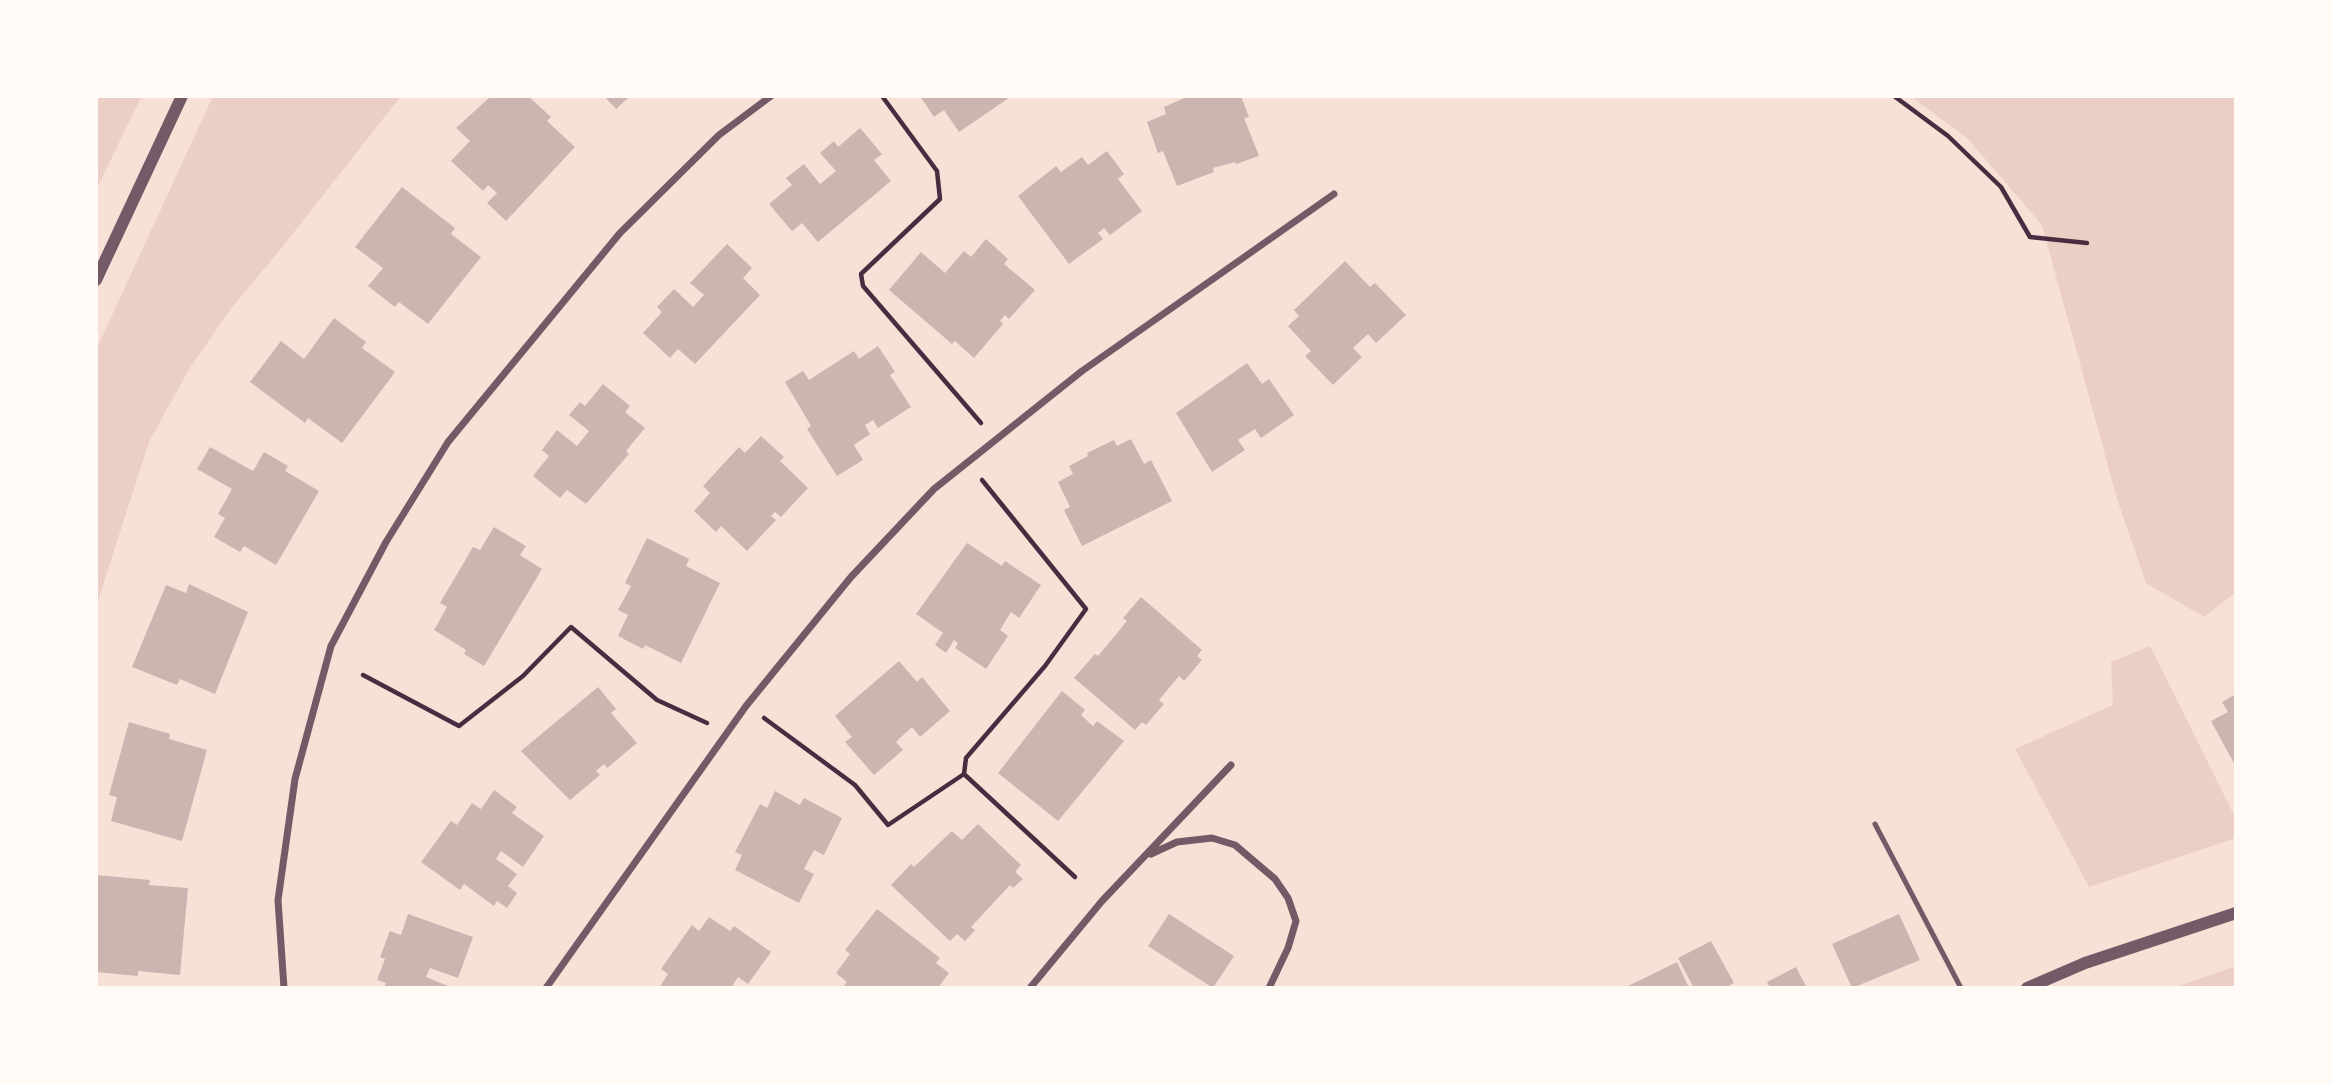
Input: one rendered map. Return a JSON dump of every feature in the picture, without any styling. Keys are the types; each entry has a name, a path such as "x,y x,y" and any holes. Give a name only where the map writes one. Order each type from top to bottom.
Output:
{"street":[{"path":"96,280 182,96"},
{"path":"284,988 278,900 295,779 331,646 386,542 448,442 620,233 719,135 771,96"},
{"path":"546,988 746,705 851,577 934,489 1082,371 1334,194"},
{"path":"1030,988 1102,901 1231,765"},
{"path":"1144,858 1177,842 1212,838 1235,845 1275,879 1288,898 1296,921 1288,948 1269,988"},
{"path":"2027,988 2085,963 2236,914"}],"lane":[{"path":"1875,824 1961,988"}],"path":[{"path":"882,96 937,171 940,199 861,274 863,286 995,440"},
{"path":"1894,96 1948,136 2001,187 2030,237 2087,243"},
{"path":"964,774 965,758 1045,666 1086,609 968,462"},
{"path":"363,675 459,726 523,676 571,627 657,701 726,732"},
{"path":"746,705 855,785 888,825 964,774"},
{"path":"964,774 1075,877"}],"shaded area":[{"path":"96,96 142,96 96,190"},
{"path":"213,96 401,96 232,307 188,371 149,442 96,607 96,350"},
{"path":"1910,96 2236,96 2236,592 2204,617 2146,583 2117,499 2042,225 1967,138"},
{"path":"2150,646 2236,819 2236,838 2089,887 2015,749 2113,705 2111,662"},
{"path":"2236,966 2236,988 2173,988"}],"building":[{"path":"491,96 528,96 551,117 547,121 575,147 506,221 487,203 497,193 488,185 483,191 451,161 470,141 456,128"},
{"path":"604,96 630,96 616,109"},
{"path":"920,96 1012,96 959,132 944,110 934,117"},
{"path":"1189,96 1241,96 1249,117 1244,118 1259,156 1213,168 1214,172 1177,186 1163,151 1158,153 1147,122 1166,114 1164,107"},
{"path":"860,128 882,154 874,160 891,181 818,242 802,223 792,231 769,204 792,185 786,178 804,164 820,184 836,171 820,153 834,141 838,147"},
{"path":"1107,151 1124,174 1118,179 1142,211 1110,235 1104,228 1098,233 1103,239 1069,264 1018,196 1056,166 1061,172 1082,157 1088,165"},
{"path":"402,187 455,228 451,234 481,257 428,324 399,302 395,307 368,286 383,268 355,247"},
{"path":"986,239 1008,259 1004,264 1035,290 1009,319 1005,315 1000,321 1003,324 974,358 955,341 952,344 889,290 921,252 945,273 964,251 971,257"},
{"path":"727,244 752,268 743,278 760,295 695,364 678,349 670,358 643,333 662,312 657,307 674,289 693,307 704,295 690,283"},
{"path":"1345,261 1370,287 1375,283 1406,315 1376,343 1368,334 1353,348 1362,357 1333,385 1305,356 1311,351 1288,326 1299,316 1294,310"},
{"path":"334,318 366,342 362,348 395,372 342,443 308,418 305,423 250,382 281,341 304,359"},
{"path":"878,346 895,372 890,375 911,407 878,428 873,420 865,425 870,434 854,445 863,460 837,476 807,429 811,426 785,382 803,371 809,380 854,351 859,359"},
{"path":"1247,363 1262,384 1269,379 1294,415 1261,438 1255,429 1238,440 1245,450 1212,472 1176,413"},
{"path":"603,384 630,406 625,412 645,428 626,451 629,454 586,504 567,490 560,498 533,476 549,456 542,450 557,430 577,446 589,431 569,415 580,402 585,406"},
{"path":"761,436 784,457 780,461 808,488 781,517 775,512 771,516 776,520 747,551 721,526 716,532 694,511 710,493 703,486 739,447 745,453"},
{"path":"1131,439 1144,464 1151,460 1172,501 1082,546 1064,510 1070,507 1058,482 1073,474 1069,466 1088,456 1087,453 1114,440 1117,446"},
{"path":"210,447 253,471 264,452 288,466 285,471 319,491 276,565 244,546 240,552 214,537 225,518 218,514 232,489 197,469"},
{"path":"494,527 526,546 520,555 542,569 484,666 464,654 466,650 434,630 447,607 440,603 473,547 480,550"},
{"path":"647,538 689,559 686,566 720,583 681,663 645,645 643,649 618,636 628,615 618,610 631,586 625,583"},
{"path":"967,543 1002,566 1005,561 1041,585 1019,618 1011,612 1000,630 1008,636 986,669 955,648 958,643 954,640 946,653 935,645 943,633 916,614"},
{"path":"189,584 248,612 215,694 180,679 177,685 132,667 166,585 186,593"},
{"path":"1141,597 1202,650 1197,656 1202,660 1184,681 1179,676 1159,700 1164,704 1146,725 1142,722 1135,730 1074,678 1095,654 1098,656 1127,621 1123,618"},
{"path":"899,661 917,682 922,677 950,711 920,737 912,727 896,742 903,750 874,775 845,742 852,737 835,716"},
{"path":"598,687 616,709 611,713 637,743 607,768 604,764 596,771 600,775 570,800 521,751"},
{"path":"1062,691 1085,710 1081,715 1093,726 1097,721 1124,741 1058,821 998,773"},
{"path":"2236,694 2236,767 2211,721 2228,712 2222,702"},
{"path":"129,722 170,734 169,739 207,750 182,841 111,821 117,797 109,795"},
{"path":"494,790 517,807 512,813 544,836 523,867 501,851 496,859 517,874 508,886 517,893 507,908 497,901 494,906 464,884 460,890 421,862 451,821 457,825 472,803 481,809"},
{"path":"775,791 800,805 804,798 842,818 824,855 814,850 804,869 814,874 799,903 735,870 742,855 735,852 760,804 767,808"},
{"path":"978,824 1021,865 1015,872 1023,879 1013,888 1010,885 971,927 975,930 965,941 957,934 950,941 891,885 911,864 914,867 952,831 962,840"},
{"path":"96,875 150,880 149,885 188,888 180,975 138,971 138,976 96,972"},
{"path":"877,909 940,958 936,963 949,973 938,988 842,988 847,982 836,973 850,954 845,950"},
{"path":"408,914 473,937 458,978 430,968 426,977 453,988 384,988 386,983 377,980 385,959 380,957 390,931 401,935"},
{"path":"1169,914 1234,956 1213,988 1148,946"},
{"path":"1899,914 1920,960 1852,988 1832,944"},
{"path":"709,917 730,931 734,926 771,952 748,984 738,977 731,988 659,988 668,974 661,969 692,925 699,931"},
{"path":"1711,941 1734,983 1725,988 1694,988 1678,958"},
{"path":"1677,962 1689,988 1624,988"},
{"path":"1796,967 1807,988 1770,988 1767,982"}]}
